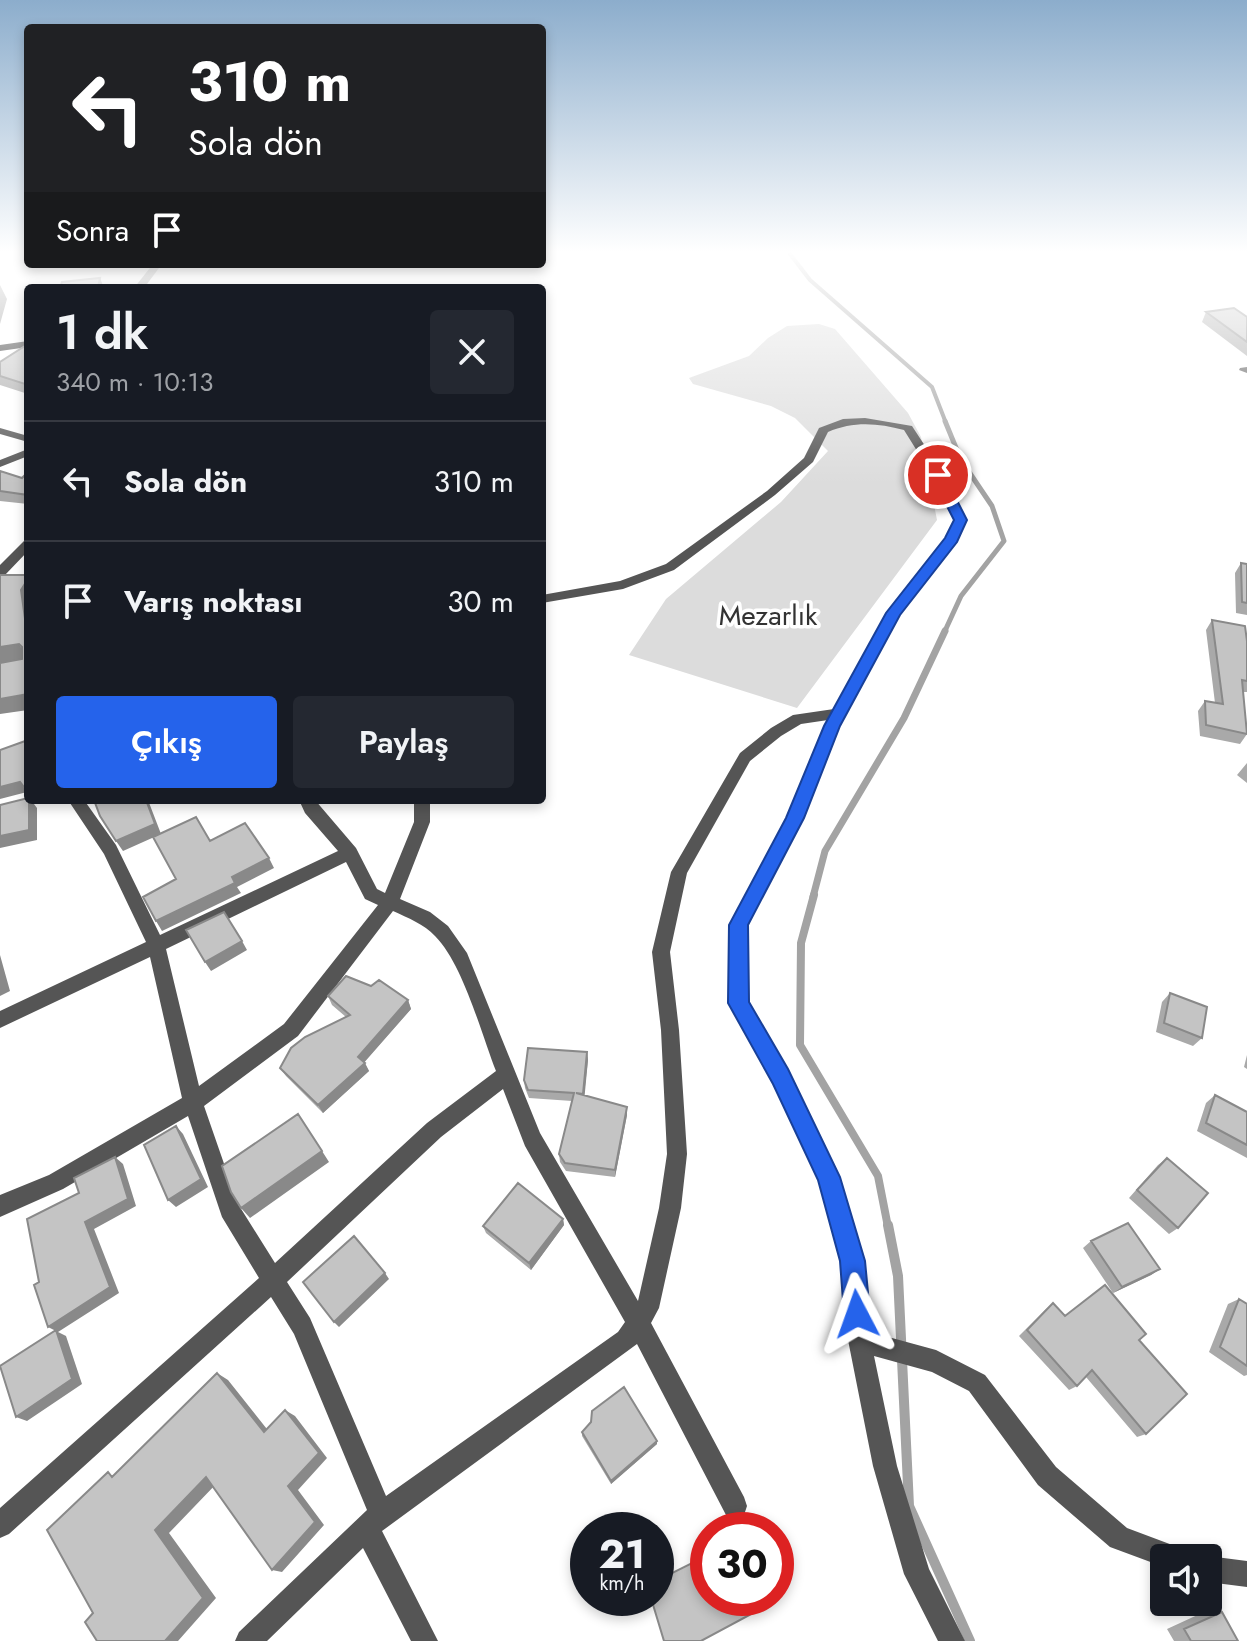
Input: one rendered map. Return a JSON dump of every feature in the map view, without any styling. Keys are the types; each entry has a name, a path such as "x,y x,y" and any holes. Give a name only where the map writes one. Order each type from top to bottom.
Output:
{"street":[{"path":"0,348 24,345"},
{"path":"14,356 24,352"},
{"path":"546,598 623,585 670,567 771,493 809,460 823,430 835,424 873,421 908,428 938,475 961,520 952,539 893,613 839,713 795,818 739,925 739,1003 781,1076 829,1177 853,1261 869,1344 885,1466 917,1574 952,1641"},
{"path":"0,431 24,438"},
{"path":"0,464 24,454"},
{"path":"0,572 24,548"},
{"path":"248,1641 374,1521 626,1340 648,1308 670,1208 677,1154 670,1030 661,952 679,872 745,757 798,719 839,713"},
{"path":"79,804 110,850 157,947 193,1102 229,1210 302,1326 374,1521 425,1641"},
{"path":"309,804 350,853 371,894 424,917 442,931 461,958 532,1139 638,1322 735,1506"},
{"path":"0,1206 56,1182 193,1102 291,1030 390,902 422,822 422,804"},
{"path":"0,1020 157,947 296,876 350,853"},
{"path":"0,1525 273,1280 434,1130 506,1075"},
{"path":"869,1344 936,1362 977,1383 1047,1476 1119,1538 1150,1549"},
{"path":"1222,1571 1247,1574"}],"green space":[{"name":"Mezarlık","path":"780,331 836,331 908,413 921,437 937,520 797,708 629,655 666,599 781,502 828,451 795,418 771,406 693,384 689,378 749,356"}],"building":[{"path":"1231,331 1247,331 1247,342"},
{"path":"24,347 24,384 0,376 0,362"},
{"path":"0,471 24,476 24,494 0,491"},
{"path":"1241,563 1247,564 1247,603 1242,602"},
{"path":"0,575 24,575 21,590 24,695 0,699 0,663 22,659 22,647 19,644 0,647"},
{"path":"1212,620 1245,626 1247,681 1242,680 1247,734 1206,725 1205,701 1223,704"},
{"path":"24,741 24,787 20,782 0,787 0,750"},
{"path":"24,799 24,804 29,804 29,830 0,836 0,805"},
{"path":"96,804 148,804 155,824 116,841"},
{"path":"196,817 210,841 245,823 269,858 232,877 235,883 156,921 143,897 176,879 153,837"},
{"path":"224,912 242,941 205,962 186,930"},
{"path":"346,976 371,986 379,980 408,1000 358,1057 365,1063 318,1105 280,1068 291,1048 305,1037 350,1015 328,996"},
{"path":"1170,993 1207,1007 1202,1038 1164,1023"},
{"path":"528,1048 587,1052 583,1094 576,1093 627,1107 615,1170 565,1163 559,1154 574,1093 528,1090 524,1080"},
{"path":"1215,1095 1247,1112 1247,1145 1206,1123"},
{"path":"298,1114 322,1151 241,1208 231,1192 222,1166"},
{"path":"176,1126 201,1179 168,1200 144,1145"},
{"path":"115,1157 128,1199 85,1222 110,1287 48,1327 34,1285 39,1282 27,1219 79,1193 74,1178"},
{"path":"1167,1158 1208,1193 1178,1228 1137,1190"},
{"path":"518,1183 563,1219 529,1263 483,1226"},
{"path":"1128,1223 1160,1269 1122,1287 1091,1241"},
{"path":"354,1236 385,1273 334,1322 303,1282"},
{"path":"1105,1285 1146,1334 1139,1340 1187,1394 1146,1434 1092,1370 1077,1386 1027,1330 1053,1303 1065,1316"},
{"path":"1239,1299 1247,1304 1247,1366 1220,1347"},
{"path":"56,1330 72,1379 16,1417 0,1366"},
{"path":"217,1373 264,1432 285,1410 319,1453 288,1486 315,1522 272,1570 206,1477 155,1530 203,1598 165,1641 97,1641 85,1622 93,1613 47,1530 108,1472 112,1477"},
{"path":"624,1387 657,1441 611,1481 582,1432 591,1422 592,1411"},
{"path":"690,1564 690,1616 748,1616 701,1641 664,1641 656,1616 674,1616 674,1572"},
{"path":"1222,1612 1238,1641 1191,1641 1184,1629 1213,1616 1222,1616"}],"waterway":[{"path":"868,331 932,387 946,423"},
{"path":"944,633 961,596 1004,541 992,506 961,460 945,421"},
{"path":"813,897 825,851 904,718 945,631"},
{"path":"814,895 801,943 800,1045 878,1176 888,1227"},
{"path":"888,1225 898,1276 909,1506 970,1641"}],"route":[{"path":"857,1314 853,1261 829,1177 781,1076 739,1003 739,925 795,818 832,726 893,613 952,539 961,520 938,475"}]}
